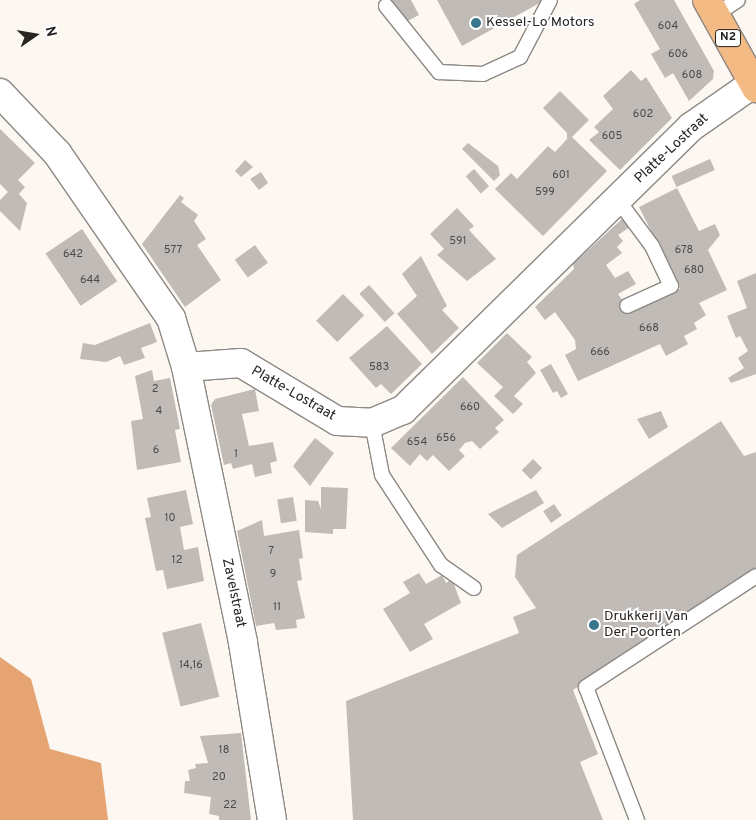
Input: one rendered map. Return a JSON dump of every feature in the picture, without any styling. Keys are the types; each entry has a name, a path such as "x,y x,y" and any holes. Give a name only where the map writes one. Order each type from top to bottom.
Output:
{"main road":[{"name":"N2","path":"711,7 754,81"}],"street":[{"name":"Platte-Lostraat","path":"186,367 241,363 338,421 372,423 404,410 691,127 754,81"},
{"path":"0,94 57,154 171,318 186,367"},
{"name":"Zavelstraat","path":"186,367 259,725 272,820"}],"lane":[{"path":"386,6 439,72 483,74 520,57 550,0"},
{"path":"711,7 738,0"},
{"path":"618,200 652,246 670,286 627,306"},
{"path":"372,423 382,475 441,565 474,588"},
{"path":"637,820 586,687 756,576"}],"shaded area":[{"path":"0,657 31,679 50,749 101,763 108,820 0,820"}],"building":[{"path":"389,0 411,0 419,15 402,24"},
{"name":"Kessel-Lo Motors","path":"437,0 545,0 462,46"},
{"path":"640,0 674,0 714,71 713,79 689,101 673,73 665,78 651,54 660,49 634,4"},
{"path":"631,70 641,81 646,77 672,118 620,170 589,140 599,132 594,127 613,109 603,96"},
{"path":"560,91 589,120 572,137 607,171 543,236 495,189 511,173 517,179 548,146 555,152 567,139 567,133 543,108"},
{"path":"0,129 35,163 18,180 25,187 19,194 27,203 20,231 0,211 0,200 8,192 0,184"},
{"path":"468,143 498,166 500,175 494,181 462,149"},
{"path":"710,159 715,170 677,187 672,176"},
{"path":"245,160 253,167 241,177 235,171"},
{"path":"474,169 489,186 481,194 466,176"},
{"path":"261,172 268,183 259,190 250,179"},
{"path":"677,188 699,231 715,224 720,235 708,250 727,290 699,303 706,315 694,323 697,329 684,336 688,344 666,356 660,344 578,381 565,355 576,349 575,340 555,312 545,320 535,307 574,269 573,264 623,218 630,227 618,235 623,241 617,247 622,253 606,265 615,278 628,271 636,284 618,294 631,313 680,289 639,207"},
{"path":"180,195 184,198 181,202 198,215 194,221 206,239 197,245 221,280 185,307 142,244"},
{"path":"457,208 474,226 469,230 496,259 467,281 437,255 444,249 430,234"},
{"path":"82,229 117,281 81,306 46,254"},
{"path":"255,245 268,263 248,277 235,260"},
{"path":"421,256 447,306 442,310 459,328 432,354 397,314 417,296 402,274"},
{"path":"756,273 756,374 731,383 728,378 744,368 738,358 748,351 740,336 736,338 727,316 747,308 737,281"},
{"path":"369,285 394,313 385,322 359,294"},
{"path":"343,294 364,315 337,342 316,321"},
{"path":"150,323 157,342 141,348 145,358 124,365 120,356 106,362 80,359 83,343 95,345"},
{"path":"387,326 422,364 391,394 381,384 376,388 349,358"},
{"path":"507,333 532,357 527,362 536,373 514,396 523,404 513,414 494,396 503,387 477,363"},
{"path":"551,364 568,394 561,398 557,391 553,393 540,370"},
{"path":"152,370 154,381 170,378 180,429 175,430 181,462 137,470 131,421 143,419 135,376"},
{"path":"463,377 504,420 495,428 499,432 480,449 472,441 465,443 459,450 465,456 449,471 433,455 427,461 420,454 410,466 391,448"},
{"path":"255,389 259,411 242,414 249,446 273,442 277,461 270,463 272,473 255,477 252,464 233,469 231,463 224,465 211,405 215,399"},
{"path":"661,411 668,427 649,439 637,419"},
{"name":"Drukkerij Van Der Poorten","path":"721,421 744,456 756,452 756,569 573,690 598,754 580,762 603,820 353,820 346,701 519,633 513,617 536,608 515,577 517,555"},
{"path":"315,438 334,453 310,486 293,466"},
{"path":"533,459 542,468 531,480 522,470"},
{"path":"321,487 348,488 346,529 333,529 333,534 305,532 305,500 318,501 321,509"},
{"path":"186,490 193,524 180,527 184,550 198,547 204,581 167,589 163,570 156,571 145,518 151,517 147,498"},
{"path":"536,490 544,503 502,528 488,514"},
{"path":"293,497 297,521 281,523 277,500"},
{"path":"554,504 562,516 551,523 543,511"},
{"path":"262,520 264,536 299,530 303,558 299,559 302,580 297,581 305,618 296,620 297,628 276,630 274,623 256,626 237,531"},
{"path":"419,573 426,584 442,575 446,583 452,579 461,603 424,624 433,639 410,652 383,609 410,593 403,582"},
{"path":"201,623 219,697 181,706 162,633"},
{"path":"241,733 251,820 219,820 219,816 209,814 211,797 184,793 185,781 190,781 188,770 196,768 195,764 208,763 200,736"}],"place":[{"name":"Kessel-Lo Motors","path":"476,23"},
{"name":"Drukkerij Van Der Poorten","path":"594,625"}]}
